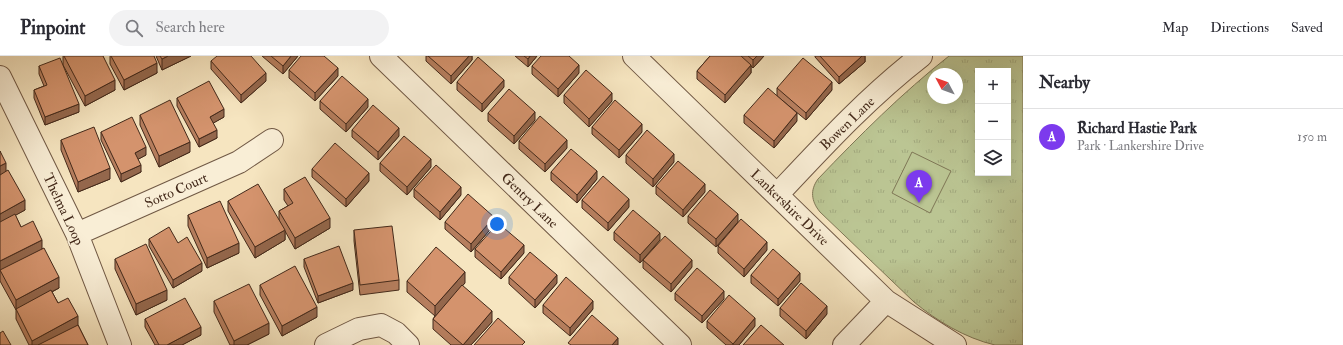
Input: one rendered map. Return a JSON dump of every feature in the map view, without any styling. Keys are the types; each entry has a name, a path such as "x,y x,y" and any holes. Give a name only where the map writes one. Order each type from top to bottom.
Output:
{"street":[{"name":"Gentry Lane","path":"381,56 680,345"},
{"name":"Bowen Lane","path":"777,194 842,125 902,70 921,56"},
{"name":"Lankershire Drive","path":"645,60 777,194 886,300 955,345"},
{"name":"Thelma Loop","path":"0,77 77,234 120,345"},
{"name":"Sotto Court","path":"77,234 239,162 272,140"},
{"path":"844,345 886,300"},
{"path":"326,345 360,329 381,325 396,333 408,345"}],"green space":[{"path":"949,56 1023,56 1023,345 995,345 984,342 952,328 932,316 914,302 820,212 813,200 813,191 815,183 818,179 882,115 927,75 927,104 963,104 963,68 935,68"},
{"path":"912,152 951,171 930,213 892,193"}],"building":[{"path":"64,56 103,56 115,80 85,96"},
{"path":"111,56 154,56 157,63 124,80"},
{"path":"160,56 168,56 162,59"},
{"path":"217,56 251,56 266,73 241,95 211,61"},
{"path":"271,56 291,56 283,66"},
{"path":"301,56 324,56 338,68 315,93 289,70"},
{"path":"428,56 469,56 451,76"},
{"path":"541,56 569,56 579,65 558,89 532,66"},
{"path":"710,56 741,56 751,65 725,95 697,71"},
{"path":"748,56 757,56 753,60"},
{"path":"820,56 862,56 839,77"},
{"path":"478,57 504,80 482,104 457,82"},
{"path":"60,58 79,104 45,117 34,90 47,85 39,66"},
{"path":"803,58 832,82 806,113 777,88"},
{"path":"586,70 612,93 589,119 564,95"},
{"path":"342,76 368,99 346,124 320,101"},
{"path":"209,81 224,109 210,117 217,130 199,139 177,98"},
{"path":"768,88 797,113 774,141 744,115"},
{"path":"509,89 535,112 514,136 488,113"},
{"path":"170,100 190,142 159,156 140,115"},
{"path":"615,100 642,124 619,150 592,127"},
{"path":"373,105 399,128 378,152 352,130"},
{"path":"540,116 567,140 545,164 519,141"},
{"path":"132,117 146,147 135,153 141,165 121,174 101,132"},
{"path":"94,127 110,168 78,182 61,140"},
{"path":"647,130 674,154 653,179 626,155"},
{"path":"404,136 431,159 407,187 380,163"},
{"path":"335,143 369,173 346,199 312,169"},
{"path":"571,149 597,171 577,195 551,172"},
{"path":"0,151 6,163 0,166"},
{"path":"678,161 705,184 683,210 656,186"},
{"path":"436,165 461,187 440,212 414,189"},
{"path":"8,170 25,200 0,214 0,175"},
{"path":"603,176 629,199 608,223 582,200"},
{"path":"305,177 330,218 295,238 279,211 293,203 284,189"},
{"path":"258,184 285,230 255,247 228,201"},
{"path":"710,190 738,214 716,239 688,216"},
{"path":"468,194 494,217 471,244 445,222"},
{"path":"220,201 239,243 207,258 188,215"},
{"path":"633,210 660,233 640,255 614,232"},
{"path":"15,214 21,227 33,221 42,240 0,261 0,222"},
{"path":"741,219 767,242 744,269 718,246"},
{"path":"498,223 524,245 501,272 475,249"},
{"path":"392,226 399,280 360,285 354,230"},
{"path":"169,227 178,243 187,237 202,263 173,280 149,239"},
{"path":"665,236 692,260 671,284 643,260"},
{"path":"146,244 167,290 136,304 115,259"},
{"path":"339,246 353,283 318,296 304,259"},
{"path":"436,247 465,272 435,306 407,281"},
{"path":"44,248 59,277 16,300 0,270"},
{"path":"773,249 800,273 778,299 751,275"},
{"path":"530,252 557,275 535,300 509,277"},
{"path":"295,266 317,307 282,326 260,285"},
{"path":"697,268 724,291 702,316 675,293"},
{"path":"566,277 593,301 570,328 543,305"},
{"path":"801,283 827,306 806,331 780,308"},
{"path":"249,284 269,323 234,341 214,301"},
{"path":"462,285 492,311 463,345 433,319"},
{"path":"51,290 58,303 68,298 78,316 32,341 16,309"},
{"path":"729,295 755,318 733,344 707,321"},
{"path":"185,298 201,327 167,345 159,345 145,319"},
{"path":"592,315 618,338 612,345 571,345 568,343"},
{"path":"498,318 525,342 522,345 474,345"},
{"path":"78,325 88,345 38,345"},
{"path":"761,325 784,345 743,345"},
{"path":"3,331 11,345 0,345 0,333"}],"place":[{"name":"Richard Hastie Park","path":"919,203"}]}
